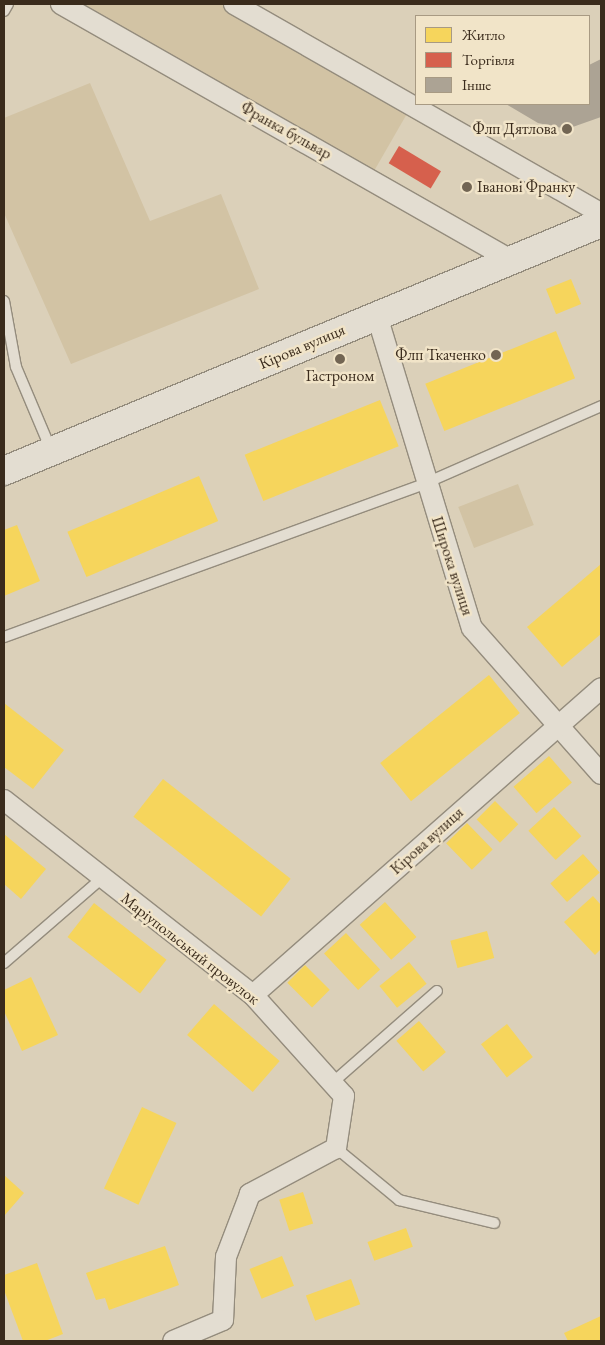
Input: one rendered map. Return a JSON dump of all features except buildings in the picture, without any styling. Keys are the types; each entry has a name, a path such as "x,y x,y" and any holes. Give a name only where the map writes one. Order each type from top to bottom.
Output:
{"street":[{"name":"Франка бульвар","path":"61,4 511,260"},
{"path":"234,4 601,213"},
{"name":"Кірова вулиця","path":"4,470 601,223"},
{"name":"Широка вулиця","path":"378,316 426,483 472,628 556,726 601,774"},
{"name":"Кірова вулиця","path":"253,995 601,688"},
{"name":"Маріупольський провулок","path":"4,800 101,879 253,995 331,1084 344,1096 336,1148"},
{"path":"173,1341 214,1334 223,1320 226,1257 250,1194 336,1148"}],"lane":[{"path":"4,11 8,4"},
{"path":"4,301 16,367 51,451"},
{"path":"4,637 426,483 601,406"},
{"path":"4,963 101,879"},
{"path":"331,1084 437,991"},
{"path":"336,1148 399,1200 494,1223"}],"shaded area":[{"path":"61,4 234,4 412,105 370,178"},
{"path":"90,83 150,221 221,194 259,289 71,364 4,213 4,118"},
{"path":"518,484 534,525 474,548 458,507"}],"place":[{"name":"Флп Дятлова","path":"567,129"},
{"name":"Іванові Франку","path":"467,187"},
{"name":"Флп Ткаченко","path":"496,355"},
{"name":"Гастроном","path":"340,359"}]}
